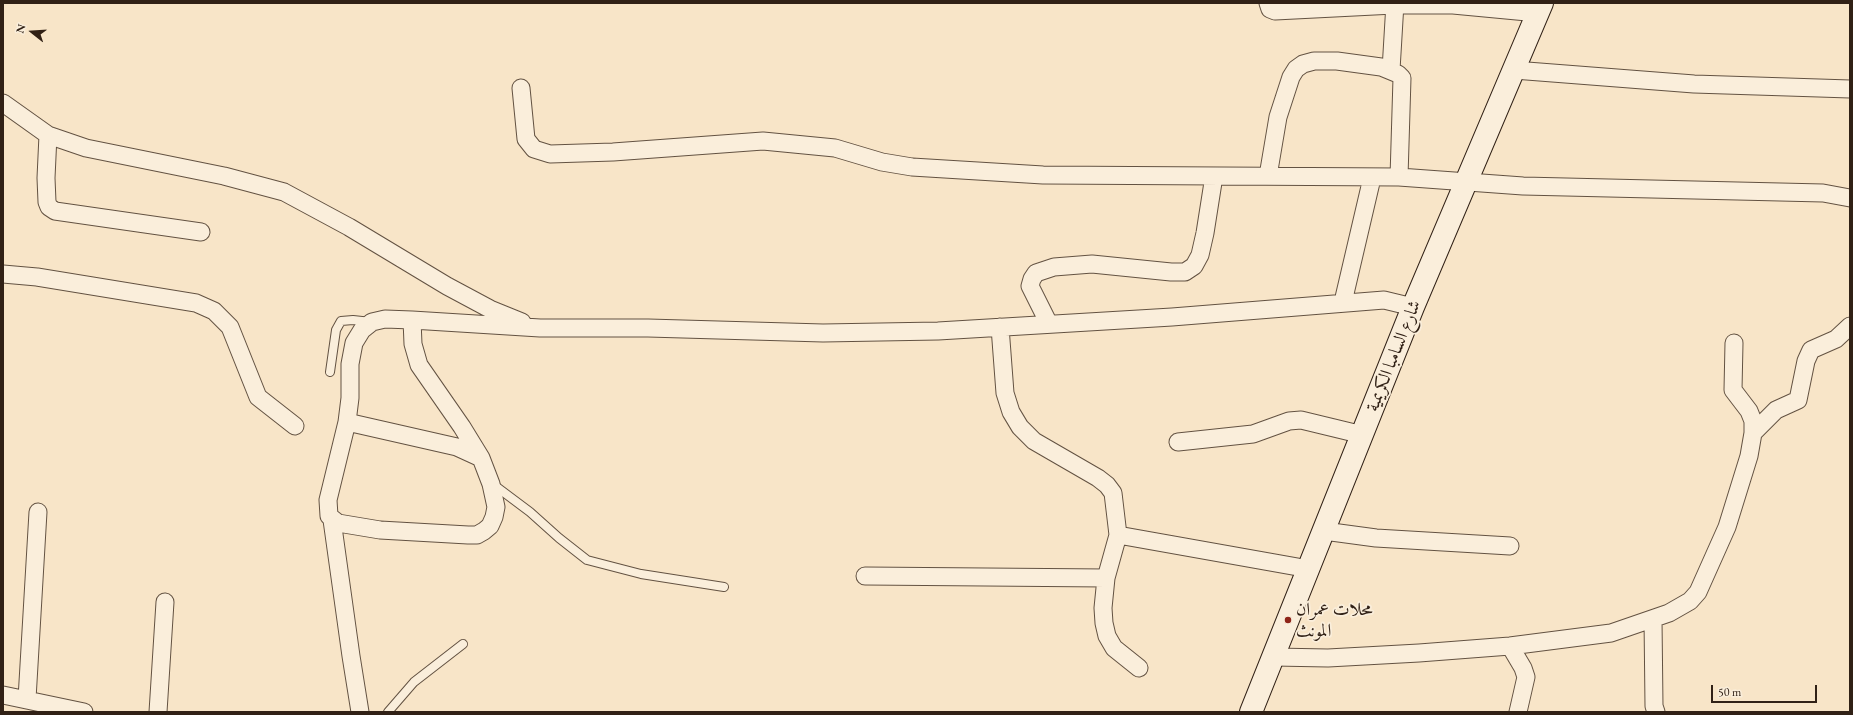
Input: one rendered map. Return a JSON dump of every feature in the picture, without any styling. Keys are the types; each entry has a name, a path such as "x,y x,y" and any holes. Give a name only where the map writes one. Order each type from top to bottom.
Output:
{"main road":[{"name":"شارع السامبا الكريمية","path":"1251,712 1413,307 1540,8"}],"street":[{"path":"1268,3 1270,9 1275,11 1395,4 1540,8"},
{"path":"1390,70 1395,4"},
{"path":"1268,176 1278,117 1291,77 1296,69 1303,64 1314,61 1337,61 1370,64 1390,70 1398,74 1403,82 1399,177"},
{"path":"1514,70 1686,83 1850,89"},
{"path":"521,88 526,139 534,150 550,154 613,152 763,141 835,148 882,162 912,167 1043,175 1399,177 1523,186 1823,193 1850,198"},
{"path":"3,103 48,135 92,150 224,176 284,192 349,227 490,310 540,328"},
{"path":"48,135 46,178 47,202 49,208 55,211 201,232"},
{"path":"1049,324 1030,286 1036,273 1054,267 1092,264 1171,272 1185,272 1194,266 1200,255 1205,233 1214,176"},
{"path":"1343,302 1372,178"},
{"path":"3,274 37,277 196,303 214,311 230,327 258,397 295,426"},
{"path":"360,712 350,656 332,520 328,511 328,500 347,422 350,398 350,364 354,343 362,330 372,322 385,319 540,328 648,328 823,333 938,331 1172,318 1343,302 1384,300 1413,307"},
{"path":"332,520 338,523 380,530 477,535 490,526 494,517 496,507 491,484 481,458 462,427 418,365 413,344 412,320"},
{"path":"1753,432 1776,410 1798,400 1806,361 1811,350 1836,339 1850,326"},
{"path":"1000,327 1005,393 1011,412 1020,427 1034,440 1107,485 1113,493 1118,535 1106,578 1103,608 1107,636 1114,648 1139,668"},
{"path":"1274,657 1328,658 1510,646 1611,633 1653,619 1682,606 1698,592 1727,527 1750,456 1753,432 1752,421 1749,411 1735,394 1732,386 1734,343"},
{"path":"1178,442 1253,434 1289,421 1302,420 1363,435"},
{"path":"347,422 457,447 481,458"},
{"path":"27,700 38,512"},
{"path":"1324,531 1376,538 1510,546"},
{"path":"1118,535 1309,569"},
{"path":"865,576 1106,578"},
{"path":"158,712 165,602"},
{"path":"1653,619 1654,699 1656,712"},
{"path":"1510,646 1523,668 1526,677 1518,712"},
{"path":"3,695 84,712"}],"lane":[{"path":"330,372 336,330 341,321 354,320 372,322"},
{"path":"491,484 530,512 559,538 587,560 641,574 724,587"},
{"path":"388,712 414,682 463,644"}],"place":[{"name":"محلات عمران المونث","path":"1288,620"}]}
